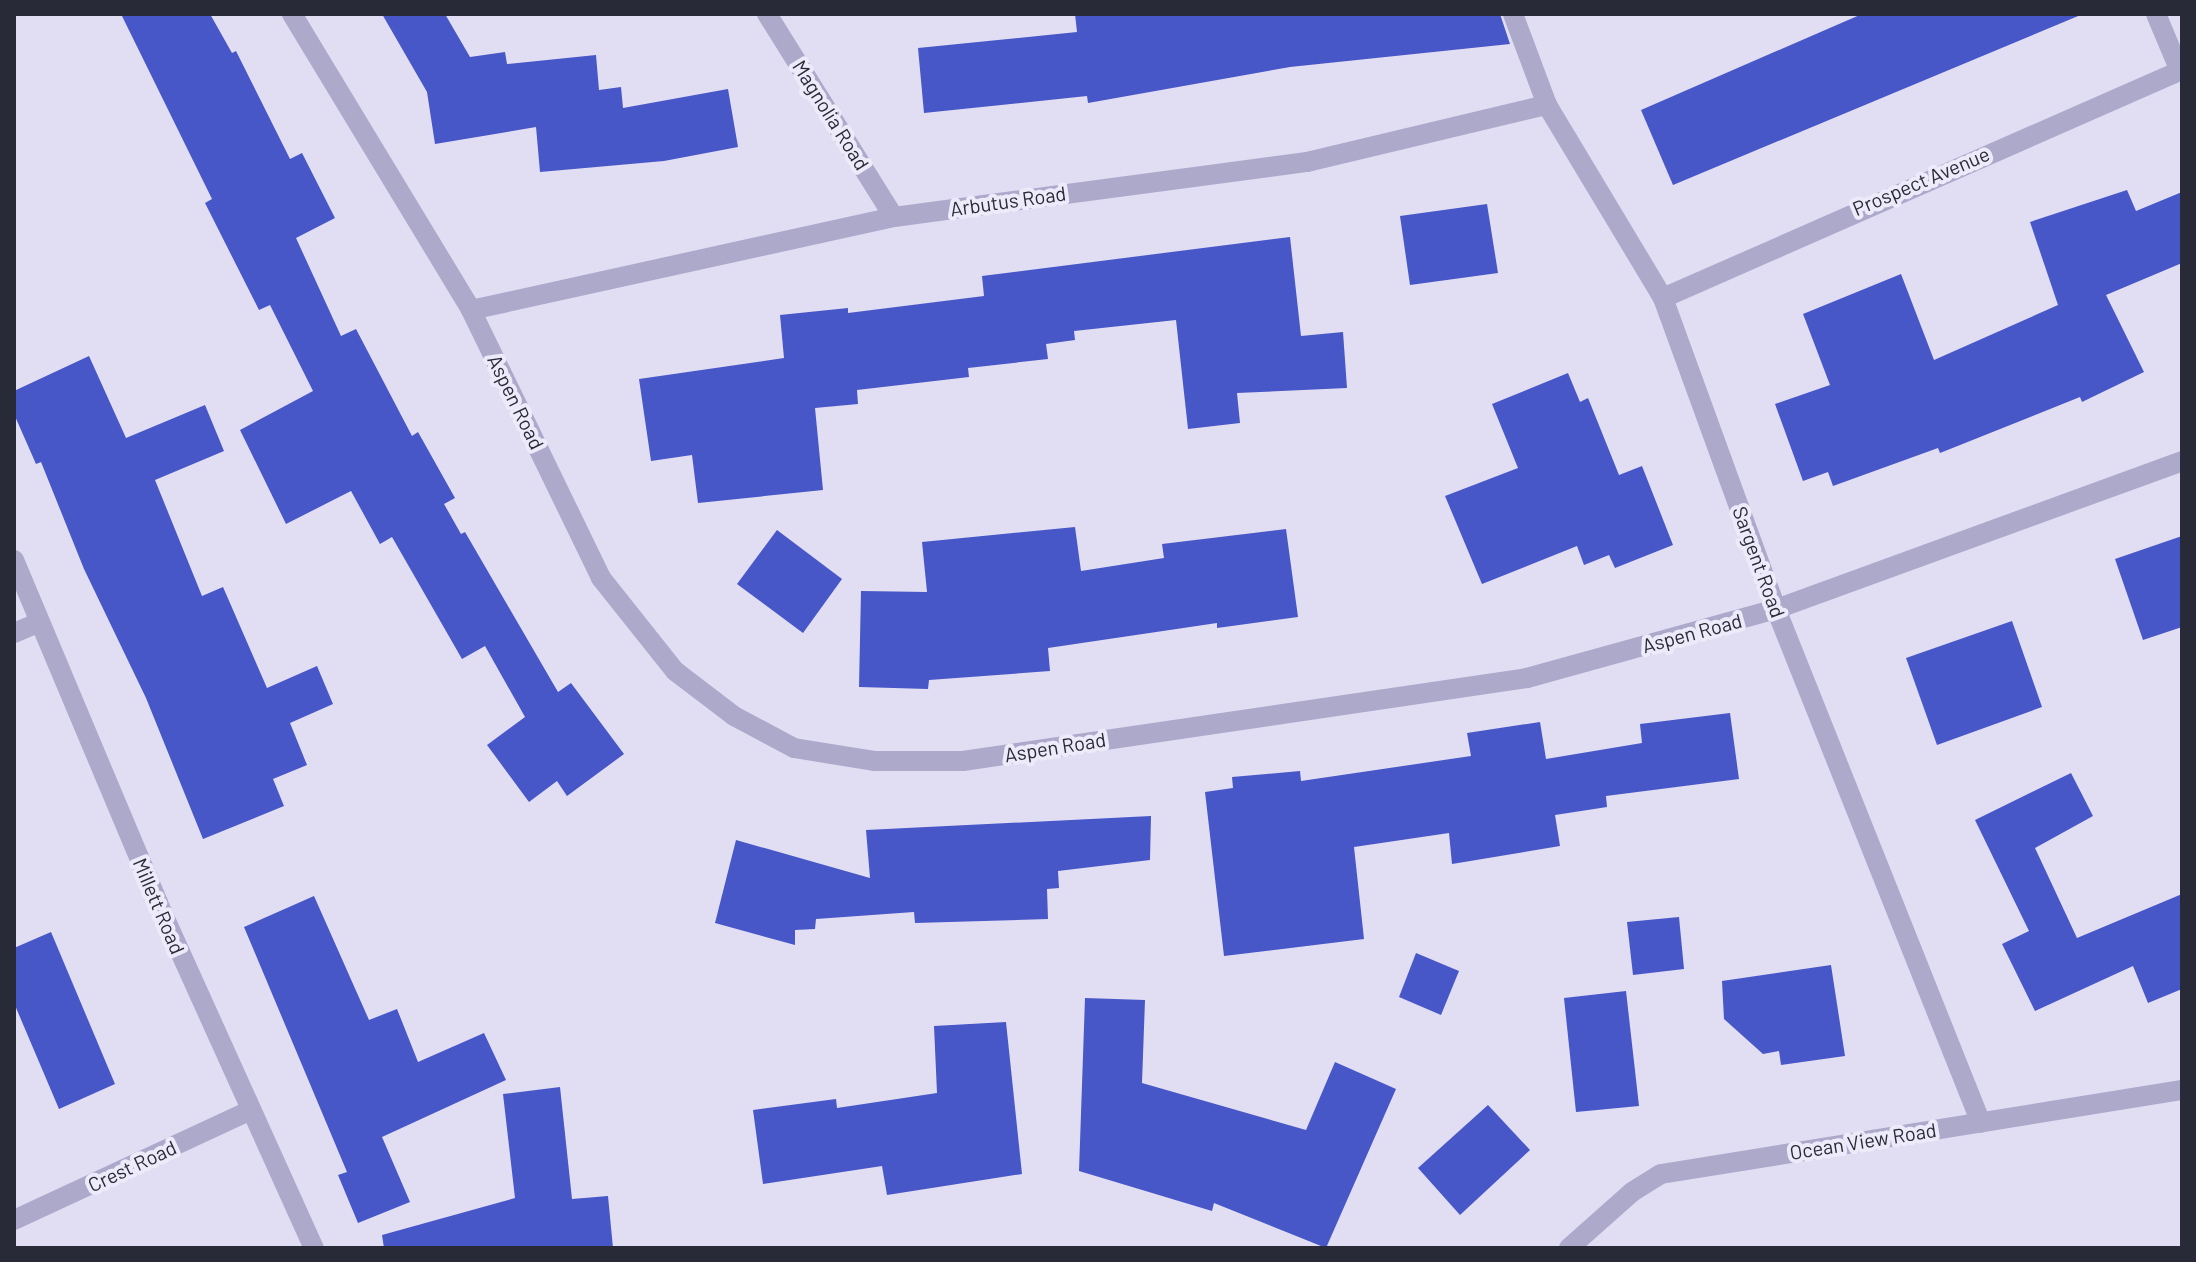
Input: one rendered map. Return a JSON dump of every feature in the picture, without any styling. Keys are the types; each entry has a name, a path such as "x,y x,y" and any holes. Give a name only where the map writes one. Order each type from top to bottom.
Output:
{"street":[{"name":"Aspen Road","path":"292,14 471,310 601,578 675,671 734,716 794,748 874,761 963,761 1527,678 1776,609 2182,461"},
{"name":"Magnolia Road","path":"767,14 894,217"},
{"name":"Sargent Road","path":"1513,14 1547,105 1663,298 1776,609 1981,1123"},
{"path":"2156,14 2181,71"},
{"name":"Prospect Avenue","path":"1663,298 1940,172 2181,71"},
{"name":"Arbutus Road","path":"471,310 894,217 1307,162 1547,105"},
{"name":"Millett Road","path":"14,560 38,623 249,1111 314,1248"},
{"path":"14,633 38,623"},
{"name":"Ocean View Road","path":"1569,1248 1632,1192 1661,1174 2182,1090"},
{"name":"Crest Road","path":"14,1220 249,1111"}],"building":[{"path":"121,14 210,14 232,53 236,51 290,159 302,153 335,218 296,238 341,336 356,329 412,436 418,432 455,498 444,504 461,534 465,532 558,692 571,683 624,754 567,796 557,781 529,802 487,745 525,717 485,646 462,659 392,537 380,544 351,491 286,524 240,430 313,391 270,305 259,310 205,203 212,199"},
{"path":"382,14 445,14 470,57 505,52 507,64 596,55 599,90 621,87 623,108 728,89 738,147 664,161 540,172 536,127 435,144 427,92"},
{"path":"1075,14 1500,14 1510,44 1290,67 1088,103 1087,96 924,113 918,48 1077,32"},
{"path":"1862,14 2083,14 1673,185 1641,110"},
{"path":"2127,190 2136,211 2182,192 2182,263 2106,295 2144,372 2082,402 2080,397 1940,453 1938,448 1833,486 1828,472 1803,481 1775,404 1830,385 1803,314 1901,274 1934,360 2058,305 2030,222"},
{"path":"1487,204 1498,273 1410,285 1400,216"},
{"path":"1290,237 1301,336 1343,332 1347,388 1237,393 1240,423 1188,429 1176,320 1074,331 1075,340 1046,344 1048,359 968,368 969,377 857,390 858,404 815,408 823,490 698,503 692,455 651,461 639,379 784,358 780,315 848,308 848,313 984,296 982,276"},
{"path":"89,356 126,438 205,405 224,451 155,480 202,596 223,587 267,688 317,666 333,704 290,723 307,765 273,779 284,806 203,839 146,698 84,569 41,462 36,464 14,414 14,391"},
{"path":"1568,373 1580,402 1588,398 1619,475 1642,466 1673,545 1615,568 1609,555 1584,565 1577,546 1482,584 1445,496 1518,468 1492,404"},
{"path":"1075,527 1081,571 1164,558 1162,544 1286,529 1298,617 1217,628 1217,623 1048,648 1050,671 929,680 928,689 859,687 861,591 927,592 922,542"},
{"path":"777,530 842,579 803,633 737,584"},
{"path":"2182,536 2182,627 2143,640 2115,559"},
{"path":"2012,621 2042,707 1937,745 1906,658"},
{"path":"1730,713 1739,779 1606,796 1607,807 1555,815 1560,846 1452,864 1449,833 1354,847 1364,939 1224,956 1205,792 1233,788 1232,777 1300,771 1301,781 1471,756 1467,733 1540,722 1546,759 1642,743 1640,724"},
{"path":"2071,773 2093,816 2035,848 2077,938 2182,894 2182,989 2148,1003 2133,966 2035,1011 2002,944 2029,931 1975,820"},
{"path":"1151,816 1150,860 1058,871 1059,888 1047,889 1048,919 915,923 914,912 816,919 815,929 795,930 795,945 715,923 736,840 870,878 866,830"},
{"path":"314,896 369,1020 397,1009 418,1062 484,1033 506,1080 382,1137 410,1202 358,1223 338,1175 347,1172 244,927"},
{"path":"1679,917 1684,969 1633,975 1627,922"},
{"path":"51,932 115,1084 59,1109 14,1003 14,948"},
{"path":"1416,953 1459,971 1441,1015 1399,997"},
{"path":"1831,965 1845,1056 1781,1065 1779,1051 1763,1054 1724,1019 1722,981"},
{"path":"1626,991 1639,1106 1576,1112 1564,998"},
{"path":"1085,998 1145,1000 1142,1083 1306,1130 1335,1062 1396,1089 1326,1248 1214,1203 1212,1211 1079,1171"},
{"path":"1006,1022 1022,1174 887,1195 882,1166 763,1184 753,1110 836,1099 837,1108 937,1093 934,1026"},
{"path":"560,1087 572,1199 608,1196 613,1248 384,1248 382,1235 515,1198 503,1094"},
{"path":"1488,1105 1530,1150 1460,1215 1418,1168"}]}
